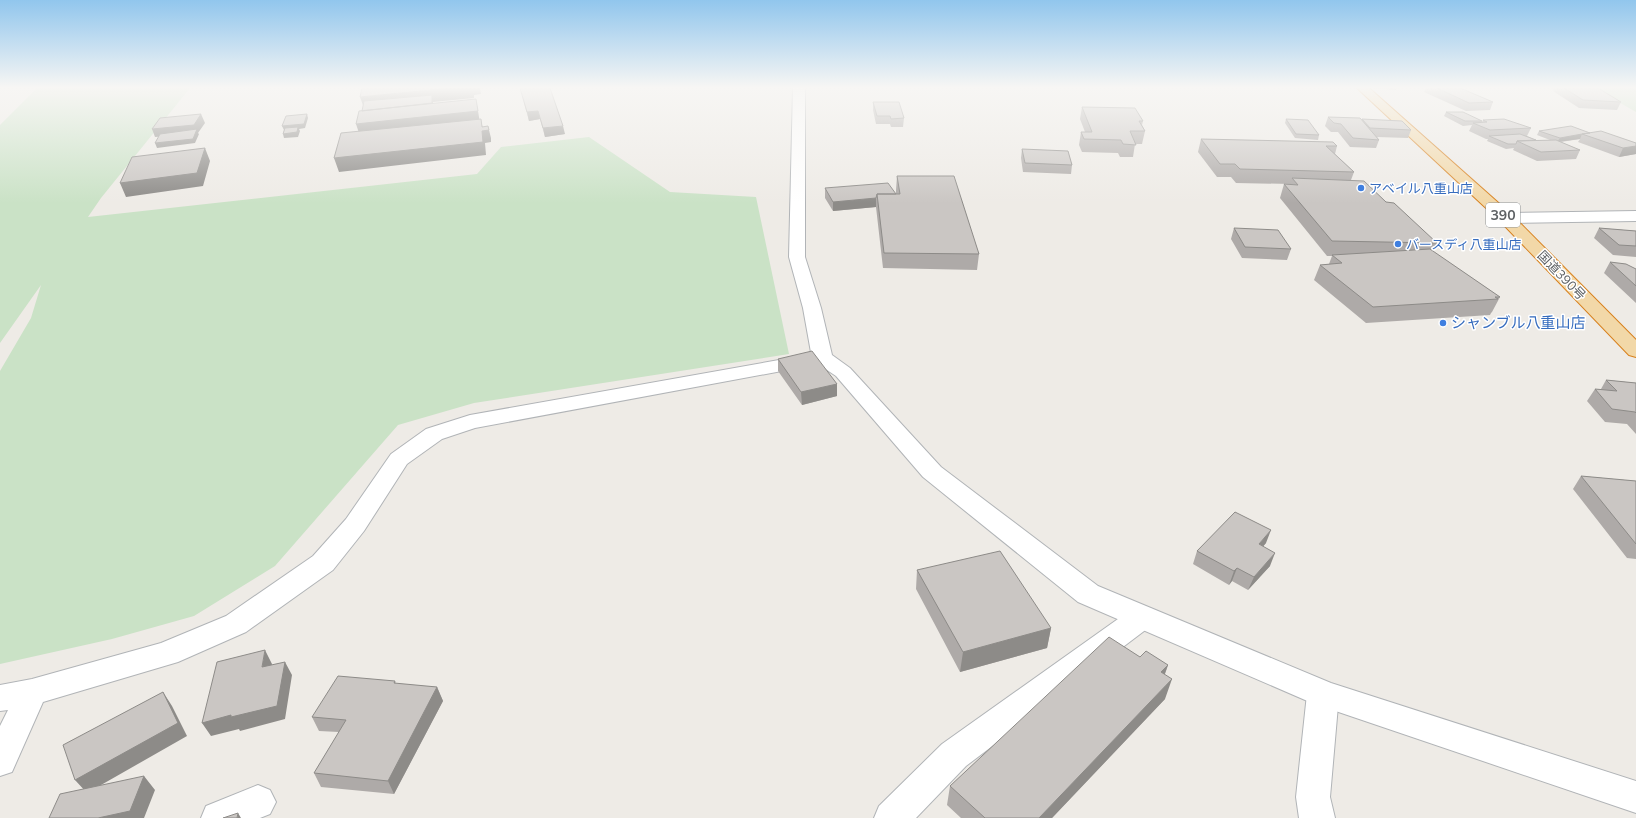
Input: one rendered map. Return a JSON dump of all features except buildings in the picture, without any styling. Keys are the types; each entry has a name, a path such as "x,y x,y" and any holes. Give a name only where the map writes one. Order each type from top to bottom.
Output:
{"highway":[{"name":"国道390号","path":"1404,126 1506,218 1636,351"}],"street":[{"path":"799,126 797,257 812,308 822,358"},
{"path":"1506,218 1636,216"},
{"path":"0,698 32,692 167,653 236,624 323,563 355,525 399,459 434,434 477,420 822,358 843,372 932,472 1088,594 1323,694 1636,797"},
{"path":"892,818 954,755 1142,617"},
{"path":"0,761 32,692"},
{"path":"1317,818 1314,797 1323,694"},
{"path":"219,818 258,802"}],"green space":[{"path":"0,126 159,126 101,198 88,217 477,174 501,147 589,137 670,192 756,197 789,354 474,403 398,425 275,566 194,616 112,639 0,664 0,371 31,318 41,285 0,343"}],"place":[{"name":"アベイル八重山店","path":"1361,188"},
{"name":"バースディ八重山店","path":"1398,244"},
{"name":"シャンブル八重山店","path":"1443,323"}]}
